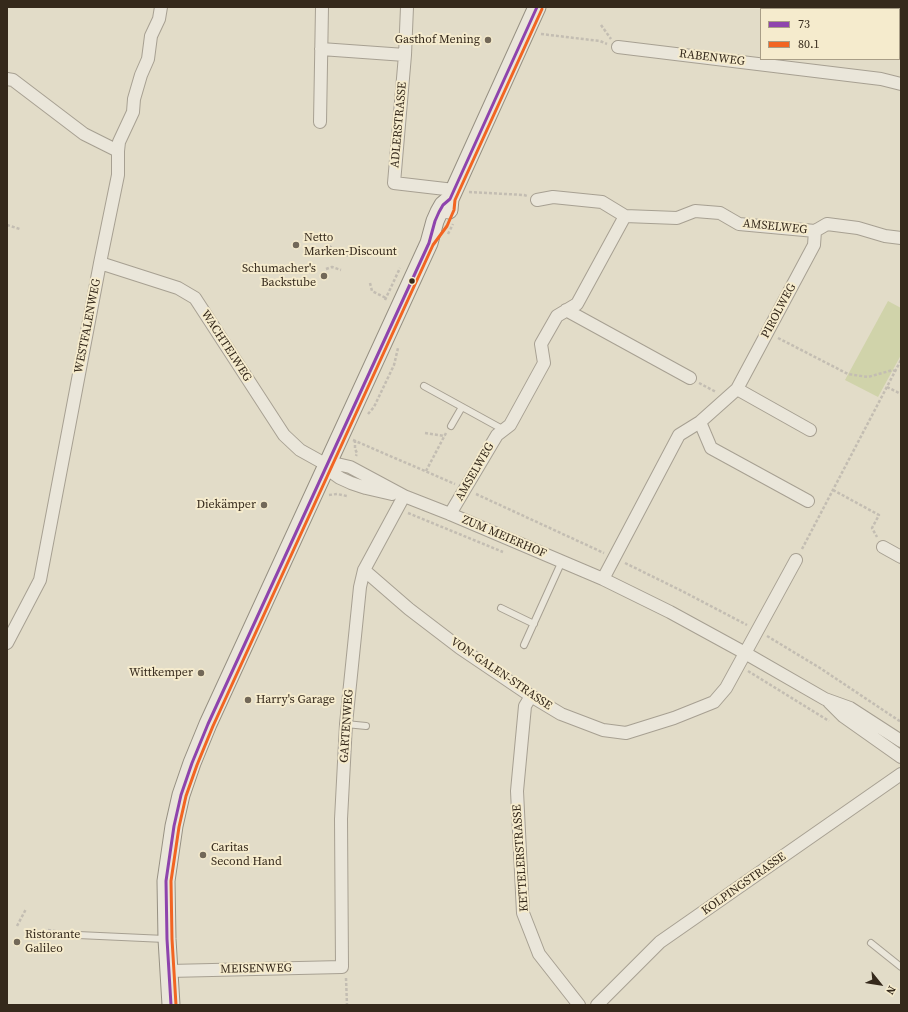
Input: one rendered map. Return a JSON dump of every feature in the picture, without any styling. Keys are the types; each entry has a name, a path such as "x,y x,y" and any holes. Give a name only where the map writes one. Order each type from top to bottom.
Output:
{"main road":[{"path":"171,1005 167,940 166,881 171,841 181,795 192,762 208,724 429,242 442,224 450,208 537,7"}],"street":[{"name":"WESTFALENWEG","path":"7,643 40,580 118,175 119,142 133,112 134,99 141,75 148,59 151,36 159,19 160,7"},
{"path":"320,122 322,7"},
{"name":"ADLERSTRASSE","path":"407,7 405,55 394,183 456,193"},
{"name":"RABENWEG","path":"618,47 881,79 901,84"},
{"path":"321,49 405,55"},
{"path":"7,79 13,80 84,134 118,151"},
{"name":"AMSELWEG","path":"537,200 553,197 602,202 625,216 677,218 695,211 720,213 739,224 814,231 827,224 858,228 885,236 901,238"},
{"name":"AMSELWEG","path":"450,514 497,435 510,425 544,363 541,344 557,316 577,304 625,216"},
{"name":"PIROLWEG","path":"614,558 679,436 700,422 737,389 814,245 814,231"},
{"name":"WACHTELWEG","path":"100,263 178,288 195,298 284,435 300,450 327,465"},
{"path":"566,310 690,378"},
{"path":"737,389 810,430"},
{"path":"700,422 711,448 808,501"},
{"name":"ZUM MEIERHOF","path":"327,465 337,464 350,467 404,496 603,579 670,612 825,699 850,708 901,741"},
{"name":"GARTENWEG","path":"342,967 341,819 346,724 360,587 364,570 404,496"},
{"path":"883,547 901,557"},
{"path":"603,579 614,558"},
{"path":"745,653 796,560"},
{"name":"VON-GALEN-STRASSE","path":"364,570 409,609 454,644 531,696 562,714 603,730 626,733 674,718 714,702 723,692 745,653"},
{"name":"KETTELERSTRASSE","path":"531,696 525,706 517,791 523,913 539,954 579,1005"},
{"name":"ZUM MEIERHOF","path":"825,699 844,716 901,757"},
{"name":"KOLPINGSTRASSE","path":"597,1005 660,942 901,774"},
{"name":"MEISENWEG","path":"169,971 342,967"}],"lane":[{"path":"424,386 504,430"},
{"path":"451,426 462,407"},
{"path":"524,645 562,561"},
{"path":"501,608 534,624"},
{"path":"346,724 366,726"},
{"path":"78,935 167,940"},
{"path":"871,943 901,967"}],"path":[{"path":"601,25 618,47"},
{"path":"536,34 600,41 618,47"},
{"path":"456,193 524,195 537,200"},
{"path":"7,225 20,229"},
{"path":"330,246 348,256"},
{"path":"326,269 332,267 341,270"},
{"path":"370,283 372,291 386,298"},
{"path":"768,331 848,374 868,377 893,370 895,371"},
{"path":"796,560 901,360"},
{"path":"690,378 727,399"},
{"path":"887,387 901,394"},
{"path":"426,471 451,426"},
{"path":"425,433 445,436"},
{"path":"355,457 357,453 355,449 355,441 426,471 682,591 757,631 820,668 901,722"},
{"path":"834,490 879,515 872,528 883,547"},
{"path":"326,494 330,496 337,494 350,496"},
{"path":"397,509 505,552"},
{"path":"738,665 833,723"},
{"path":"17,926 26,909"},
{"path":"48,930 78,935"},
{"path":"342,967 345,971 347,1005"}],"green space":[{"path":"888,301 901,308 901,355 878,397 845,380"}],"transit line":[{"name":"73","path":"171,1005 167,939 166,881 174,826 181,795 192,763 208,724 429,243 439,212 443,205 450,199 537,7"},
{"name":"80.1","path":"176,1005 172,939 171,881 179,827 186,796 197,765 213,726 433,245 447,226 454,210 455,200 542,9"}],"place":[{"name":"Gasthof Mening","path":"488,40"},
{"name":"Netto Marken-Discount","path":"296,245"},
{"name":"Schumacher's Backstube","path":"324,276"},
{"name":"Diekämper","path":"264,505"},
{"name":"Wittkemper","path":"201,673"},
{"name":"Harry's Garage","path":"248,700"},
{"name":"Caritas Second Hand","path":"203,855"},
{"name":"Ristorante Galileo","path":"17,942"}]}
